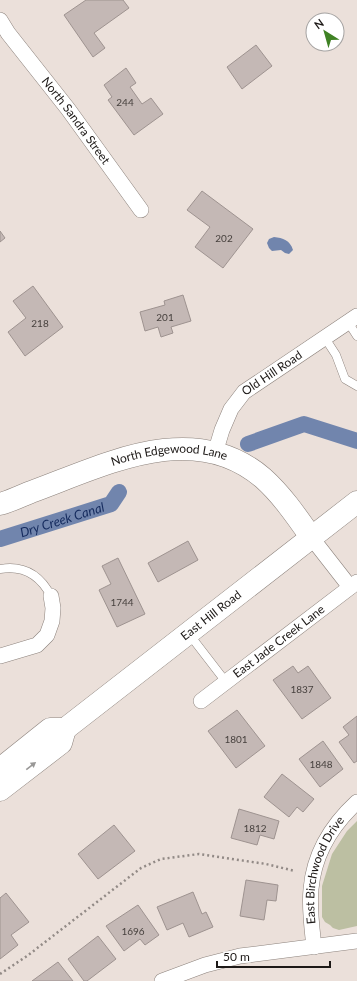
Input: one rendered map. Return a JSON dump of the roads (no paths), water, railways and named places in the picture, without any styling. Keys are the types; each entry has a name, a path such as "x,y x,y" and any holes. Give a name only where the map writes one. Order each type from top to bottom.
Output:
{"street":[{"name":"North Sandra Street","path":"3,30 68,109 141,210"},
{"name":"Old Hill Road","path":"215,453 222,430 231,410 244,392 352,319"},
{"name":"North Edgewood Lane","path":"1,501 128,456 168,449 189,448 215,453 235,460 263,478 275,490 312,537"},
{"name":"East Hill Road","path":"0,769 50,729 64,729 357,502"},
{"path":"312,537 354,584"},
{"name":"East Jade Creek Lane","path":"201,702 354,584"},
{"path":"0,656 37,645 46,635 52,621 53,608 51,596"},
{"name":"East Hill Road","path":"0,790 61,743 64,729"},
{"name":"East Birchwood Drive","path":"314,947 310,907 311,890 318,856 335,825 357,802"},
{"path":"162,981 205,964 240,956 357,941"}],"lane":[{"path":"352,319 357,336"},
{"path":"325,338 336,355 345,379 357,386"},
{"path":"0,569 9,567 30,572 39,578 46,586 51,596"},
{"path":"188,633 226,682"}],"water":[{"path":"274,237 286,240 293,250 289,254 281,250 272,251 267,243 269,239"}],"waterway":[{"name":"Dry Creek Canal","path":"248,444 304,424 357,441"},
{"name":"Dry Creek Canal","path":"0,539 111,504 119,492"}]}
